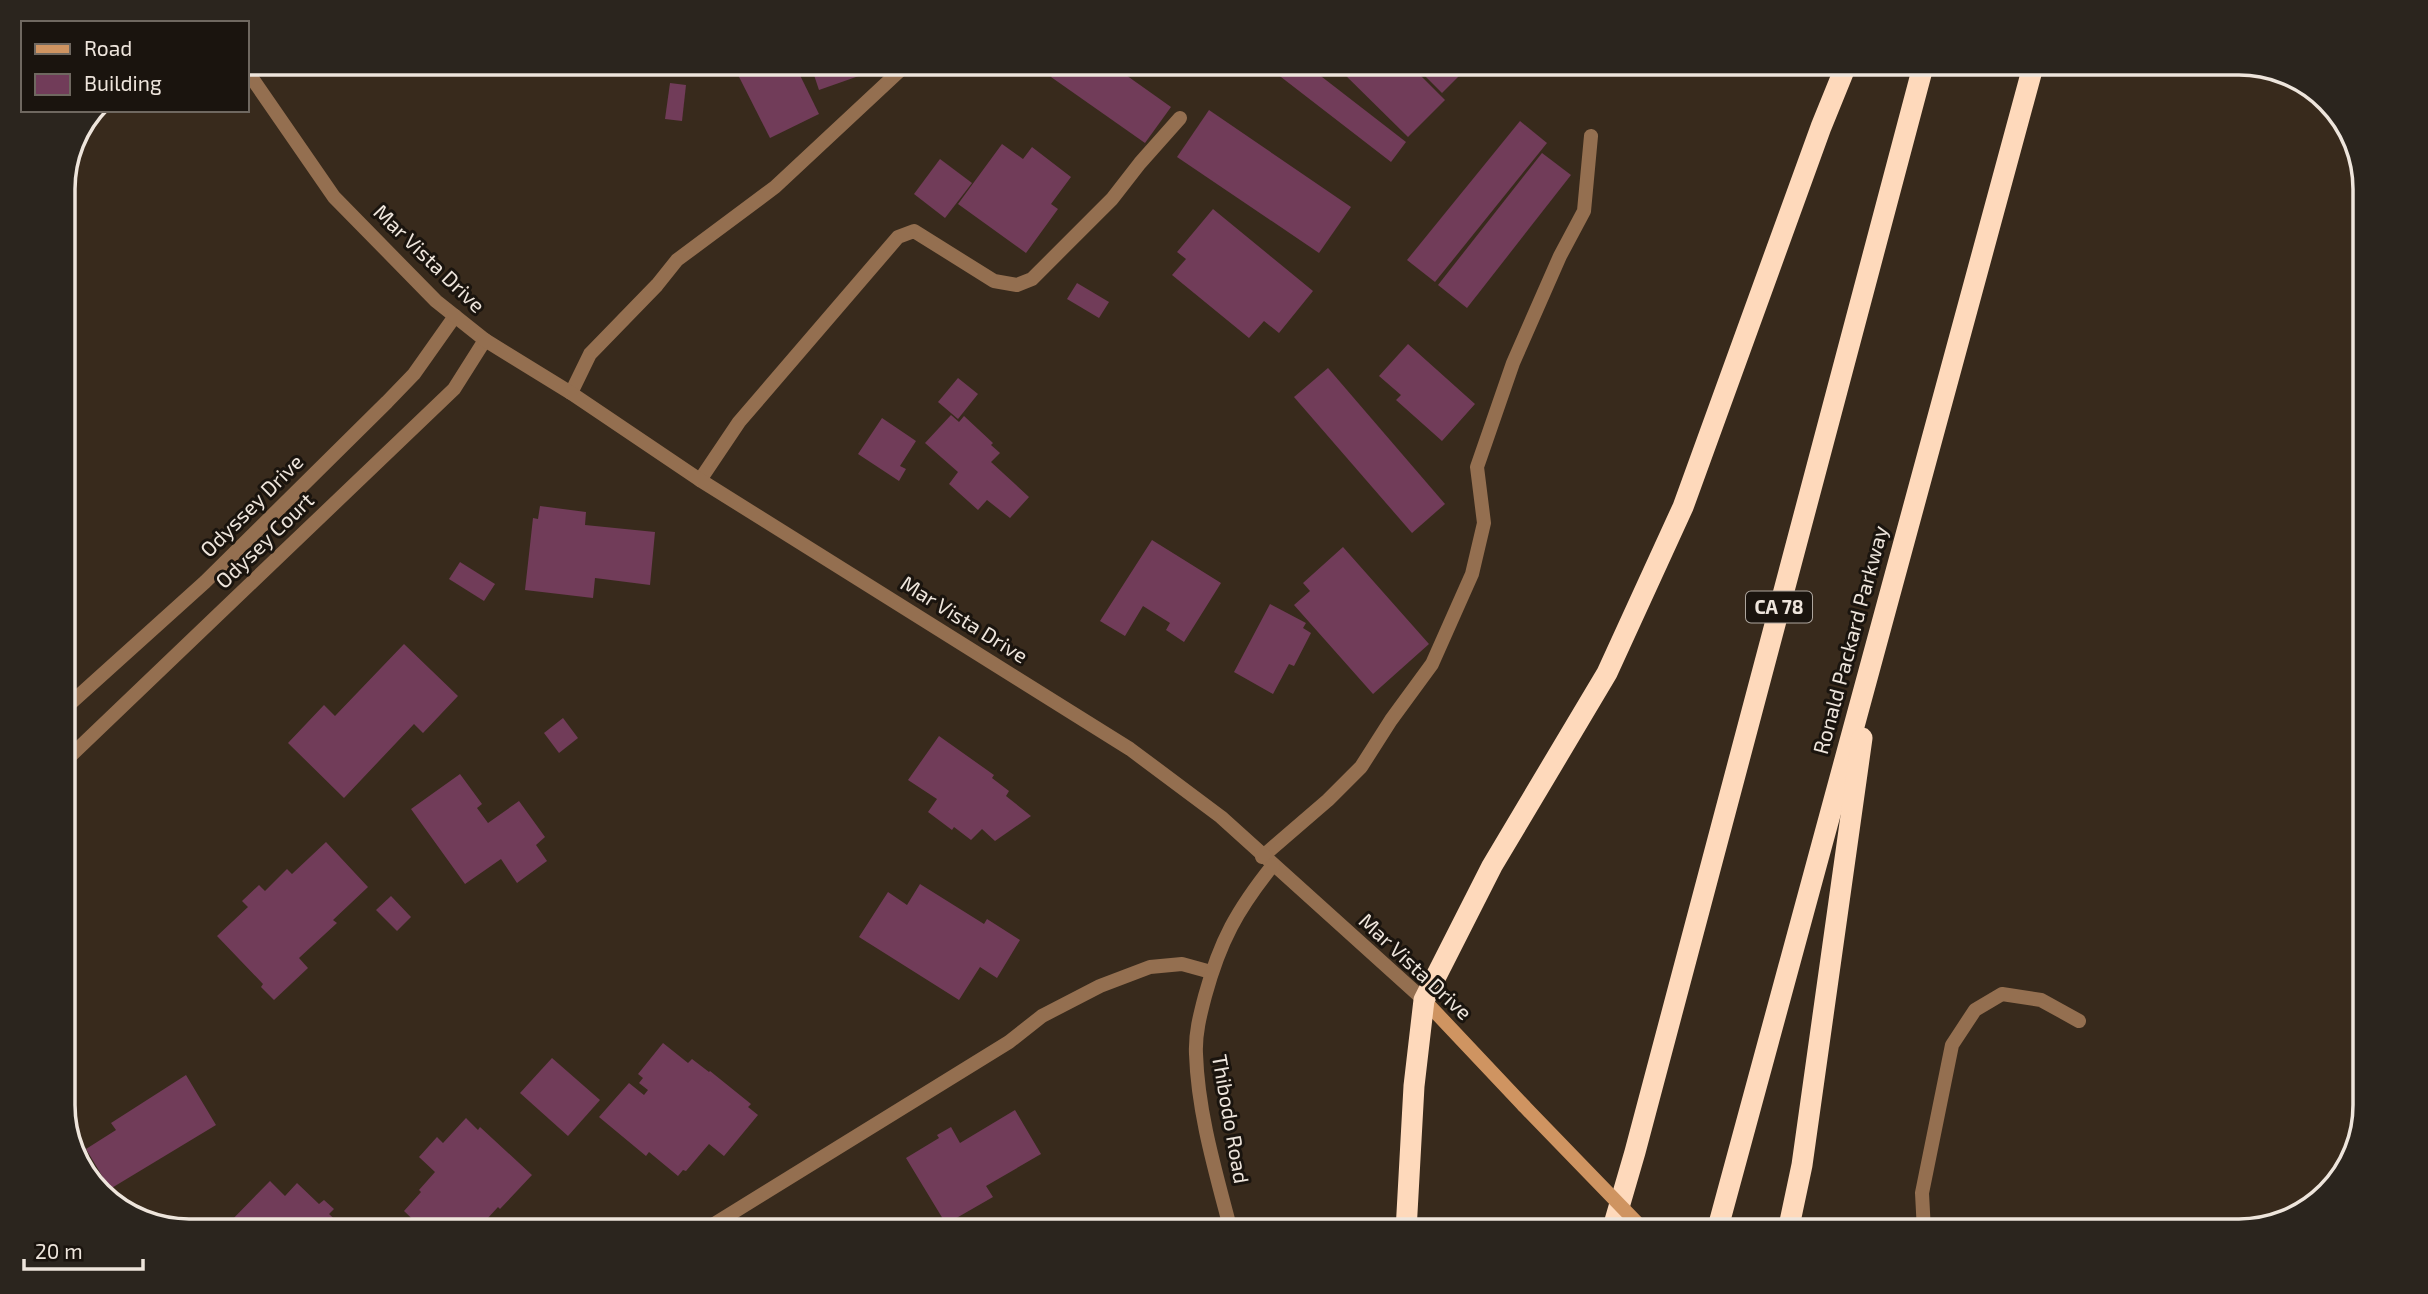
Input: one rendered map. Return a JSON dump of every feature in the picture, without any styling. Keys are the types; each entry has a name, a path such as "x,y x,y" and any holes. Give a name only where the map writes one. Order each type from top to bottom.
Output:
{"highway":[{"path":"1407,1219 1415,1086 1424,1000 1492,866 1607,673 1683,507 1842,75"},
{"name":"CA 78","path":"1615,1219 1921,75"},
{"name":"Ronald Packard Parkway","path":"1720,1219 2031,75"},
{"path":"1791,1219 1802,1166 1874,649"}],"main road":[{"name":"Mar Vista Drive","path":"1424,1000 1633,1219"}],"street":[{"name":"Mar Vista Drive","path":"250,75 334,197 436,301 485,340 571,393 701,480 1130,749 1221,817 1424,1000"},
{"path":"571,393 590,354 657,285 677,260 775,187 895,75"},
{"path":"701,480 739,422 898,237 914,231 995,281 1017,285 1032,279 1112,199 1180,118"},
{"name":"Thibodo Road","path":"1228,1219 1212,1159 1198,1086 1195,1051 1198,1020 1212,972 1226,933 1267,861 1361,767 1432,664 1472,574 1484,523 1477,467 1513,363 1560,256 1584,211 1591,136"},
{"name":"Odyssey Drive","path":"75,699 205,582 387,402 414,374 455,316"},
{"name":"Odysey Court","path":"75,752 454,389 485,340"},
{"path":"722,1219 1009,1042 1042,1016 1100,986 1150,967 1182,964 1212,972"},
{"path":"1923,1219 1922,1193 1952,1045 1975,1010 2002,994 2041,1000 2079,1021"}],"building":[{"path":"738,75 800,75 819,114 770,138"},
{"path":"814,75 862,75 819,90"},
{"path":"1126,75 1171,107 1145,143 1051,77"},
{"path":"1279,75 1319,75 1406,142 1391,162"},
{"path":"1345,75 1420,75 1445,100 1408,137"},
{"path":"1424,75 1460,75 1442,93"},
{"path":"670,83 686,85 682,121 665,119"},
{"path":"1209,110 1351,207 1319,253 1177,157"},
{"path":"1520,121 1547,143 1435,282 1407,260"},
{"path":"1002,144 1023,159 1032,147 1071,177 1051,204 1058,209 1026,253 958,204"},
{"path":"1542,153 1571,175 1467,308 1438,285"},
{"path":"940,159 972,183 945,218 914,194"},
{"path":"1213,209 1313,291 1279,333 1264,321 1249,338 1172,275 1186,259 1177,252"},
{"path":"1077,283 1109,302 1099,318 1067,299"},
{"path":"1408,344 1475,404 1442,441 1396,400 1401,395 1379,376"},
{"path":"1328,368 1445,504 1412,533 1294,397"},
{"path":"958,378 978,394 958,419 938,402"},
{"path":"951,415 959,422 964,416 993,443 991,445 1000,453 991,462 1029,497 1010,518 987,500 978,510 949,484 958,472 925,443"},
{"path":"882,418 916,441 900,466 906,469 899,481 858,454"},
{"path":"540,506 586,512 585,525 655,532 650,585 595,578 593,598 525,590 533,518 538,519"},
{"path":"1152,540 1221,583 1184,642 1166,630 1170,623 1143,606 1125,636 1100,621"},
{"path":"1343,547 1429,644 1373,694 1294,605 1310,591 1303,583"},
{"path":"460,562 495,584 484,601 449,579"},
{"path":"1270,604 1306,623 1303,628 1311,633 1294,666 1289,664 1273,694 1234,672"},
{"path":"404,644 458,696 423,733 414,724 344,798 288,743 324,705 335,716"},
{"path":"563,718 578,738 559,753 544,733"},
{"path":"939,736 994,775 992,778 1009,791 1006,796 1031,816 995,841 982,829 971,840 928,812 937,799 908,780"},
{"path":"460,774 482,804 477,808 488,823 519,801 545,837 536,845 547,861 517,883 501,859 465,884 411,809"},
{"path":"326,842 368,887 333,920 337,923 299,958 308,968 274,1000 261,987 263,984 217,936 248,907 242,901 259,885 265,891 287,869 292,874"},
{"path":"920,884 984,924 987,919 1020,940 997,978 980,967 959,1000 859,937 888,892 907,905"},
{"path":"391,896 411,917 397,931 376,910"},
{"path":"663,1043 688,1063 692,1059 710,1071 751,1104 748,1107 758,1115 724,1156 709,1144 686,1171 683,1170 678,1176 649,1152 646,1156 599,1117 629,1083 644,1095 648,1090 639,1083 643,1078 638,1074"},
{"path":"552,1058 600,1100 568,1136 520,1093"},
{"path":"186,1075 216,1125 112,1188 86,1149 116,1130 111,1123"},
{"path":"1015,1110 1041,1154 986,1186 993,1197 955,1219 943,1219 906,1158 939,1138 937,1135 951,1127 960,1143"},
{"path":"466,1118 478,1130 480,1127 532,1175 487,1219 412,1219 404,1211 435,1172 419,1157 437,1137 443,1143"},
{"path":"270,1181 285,1196 297,1183 319,1204 324,1200 334,1209 329,1214 334,1219 233,1219"}]}
